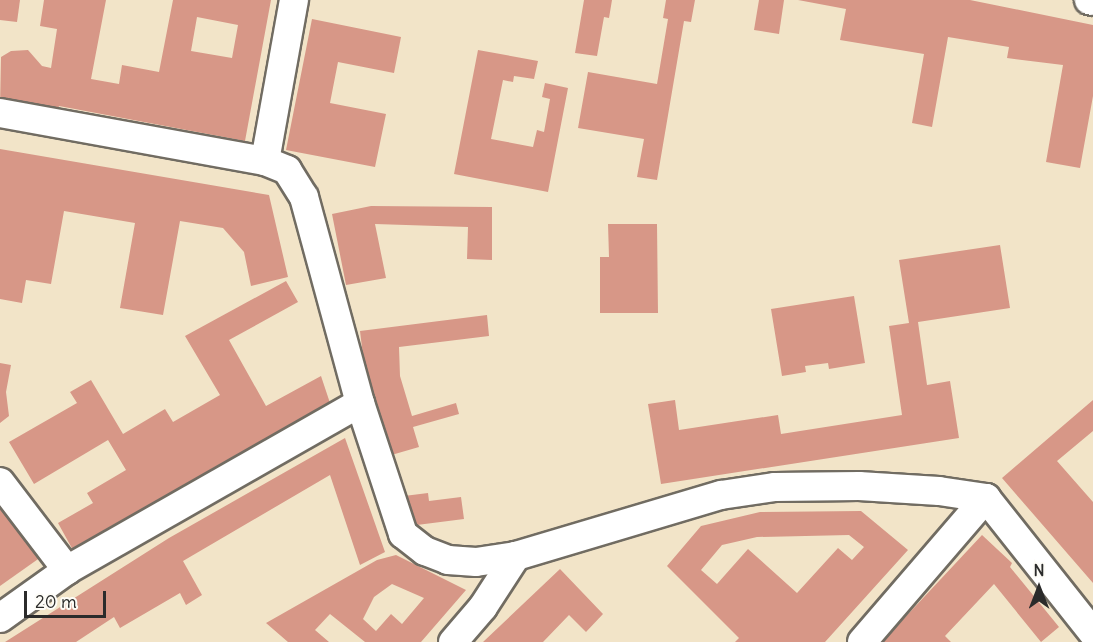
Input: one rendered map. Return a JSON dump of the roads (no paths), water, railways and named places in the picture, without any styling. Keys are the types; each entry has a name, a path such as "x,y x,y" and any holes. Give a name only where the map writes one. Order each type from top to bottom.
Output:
{"street":[{"path":"265,160 294,0"},
{"path":"0,113 265,160 287,170 304,197 360,403 403,534 425,551 448,560 476,562 516,556 721,495 775,487 859,486 986,498 1093,633"},
{"path":"0,618 67,570 360,403"},
{"path":"0,482 67,570"},
{"path":"862,642 986,498"},
{"path":"453,642 483,607 516,556"}]}
